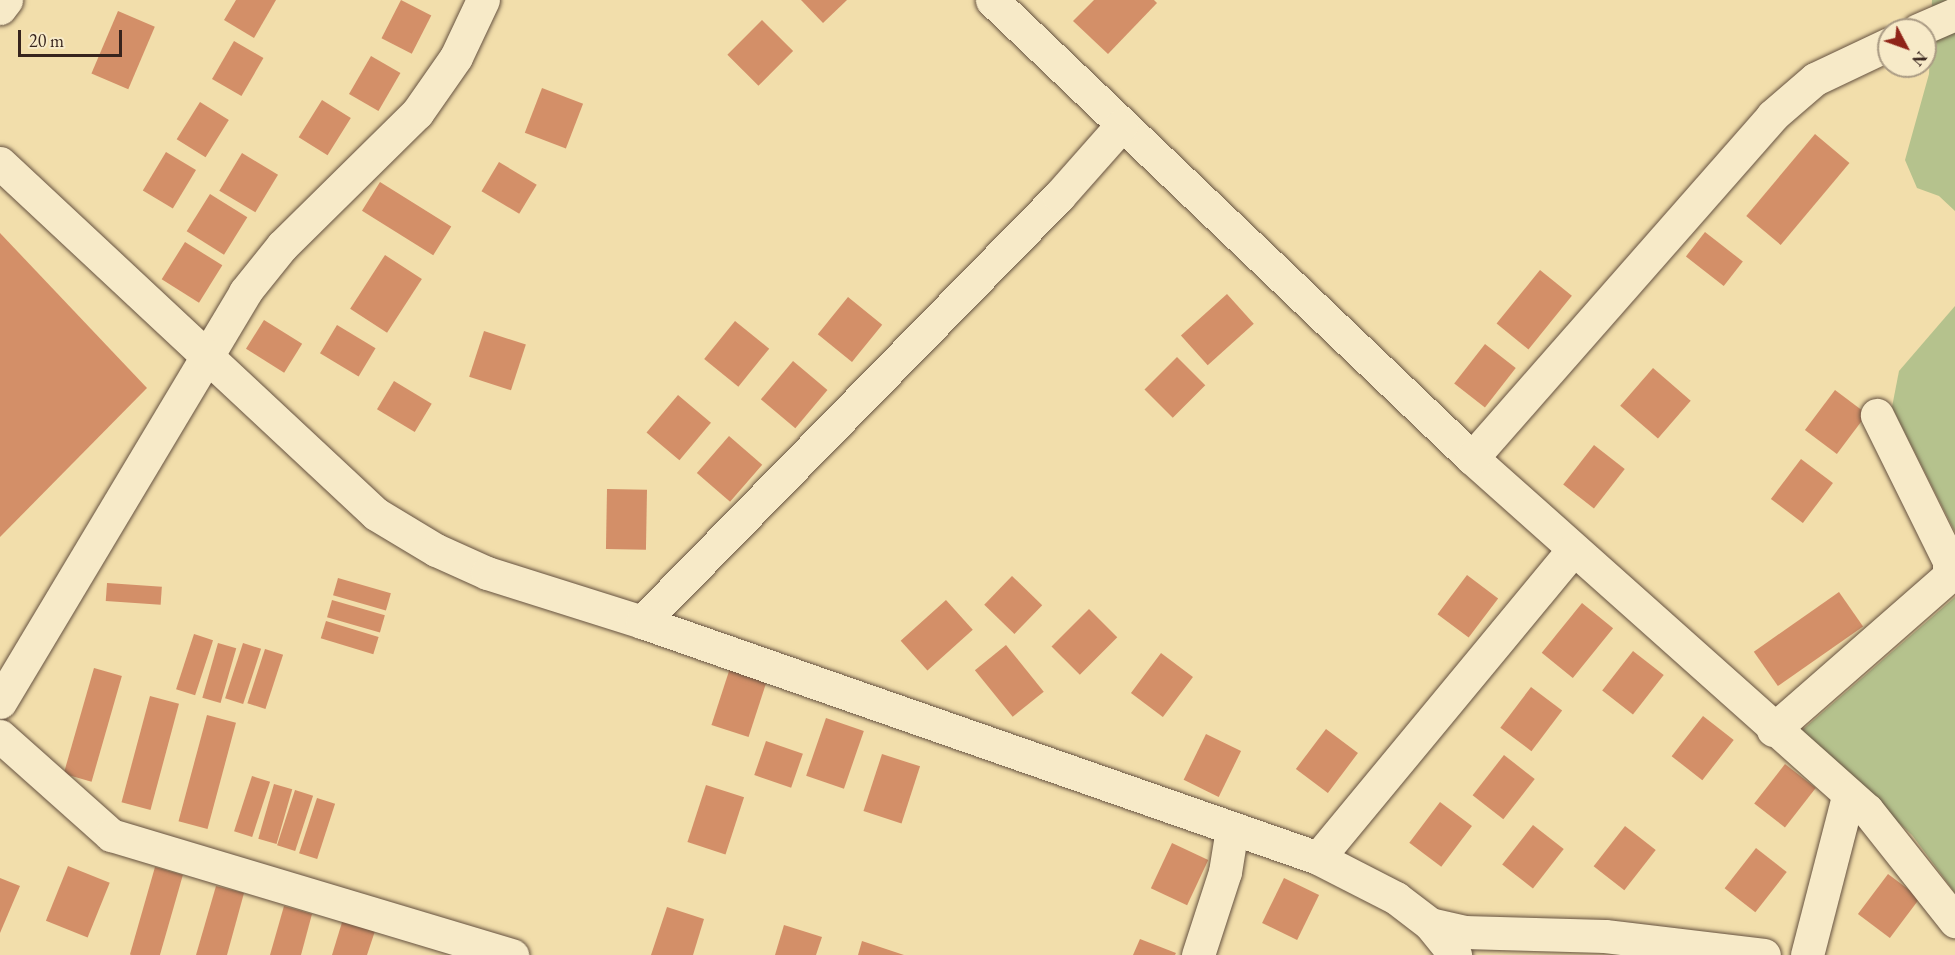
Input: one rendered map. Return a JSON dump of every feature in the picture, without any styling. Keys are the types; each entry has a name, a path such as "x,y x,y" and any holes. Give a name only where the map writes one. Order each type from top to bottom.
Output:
{"street":[{"path":"0,8 6,0"},
{"path":"0,702 245,292 282,246 417,113 456,57 483,0"},
{"path":"992,0 1121,126 1472,458 1889,835 1955,921"},
{"path":"1937,22 1955,14"},
{"path":"1472,458 1772,116 1815,79 1877,50"},
{"path":"642,622 1059,196 1121,126"},
{"path":"0,163 206,358 376,514 436,550 487,573 642,622 1318,858 1396,898 1430,924 1455,955"},
{"path":"1773,730 1949,576 1949,561 1877,416"},
{"path":"1318,858 1573,550"},
{"path":"0,736 111,835 512,955"},
{"path":"1807,955 1848,797"},
{"path":"1198,955 1226,872 1232,829"},
{"path":"1430,924 1464,932 1605,936 1764,955"}],"green space":[{"path":"1932,0 1955,0 1955,211 1939,196 1917,188 1905,160 1928,78 1937,78 1937,18 1931,18"},
{"path":"1955,306 1955,532 1892,407 1899,371"},
{"path":"1955,597 1955,893 1912,835 1800,732"}],"building":[{"path":"236,0 276,0 254,38 224,20"},
{"path":"401,0 431,15 412,54 381,38"},
{"path":"801,0 847,0 823,23"},
{"path":"1094,0 1154,0 1157,3 1108,54 1073,21"},
{"path":"118,11 155,27 128,89 91,74"},
{"path":"762,20 793,51 758,86 727,55"},
{"path":"234,41 263,58 241,96 212,79"},
{"path":"371,56 400,73 378,111 349,94"},
{"path":"542,88 583,104 566,149 525,133"},
{"path":"322,100 351,118 328,155 299,137"},
{"path":"200,102 229,120 206,157 177,139"},
{"path":"1815,134 1849,163 1781,245 1746,216"},
{"path":"166,152 196,170 173,209 143,191"},
{"path":"242,153 278,175 255,212 219,191"},
{"path":"499,162 537,185 519,214 481,191"},
{"path":"380,182 451,227 433,255 362,211"},
{"path":"210,194 247,217 224,255 187,231"},
{"path":"1705,232 1743,262 1724,286 1686,256"},
{"path":"0,233 147,388 0,537"},
{"path":"185,242 222,265 199,303 162,279"},
{"path":"385,255 422,279 387,333 350,309"},
{"path":"1540,270 1572,296 1528,349 1497,324"},
{"path":"1227,294 1254,324 1208,365 1181,335"},
{"path":"848,297 882,325 852,362 818,334"},
{"path":"264,320 302,344 284,373 246,349"},
{"path":"735,321 769,349 738,387 704,359"},
{"path":"337,325 376,348 359,376 320,353"},
{"path":"484,331 526,345 511,390 469,377"},
{"path":"1485,344 1516,368 1485,407 1454,383"},
{"path":"1177,357 1205,385 1173,418 1144,390"},
{"path":"793,361 827,390 795,428 761,399"},
{"path":"1653,368 1691,401 1658,439 1620,406"},
{"path":"394,381 432,404 415,432 377,409"},
{"path":"1835,390 1867,414 1837,454 1805,430"},
{"path":"678,395 711,423 679,460 647,433"},
{"path":"729,436 762,465 730,502 697,473"},
{"path":"1594,445 1625,469 1594,508 1563,484"},
{"path":"1801,459 1833,483 1803,523 1771,499"},
{"path":"607,489 647,490 646,550 606,549"},
{"path":"1467,575 1498,598 1469,638 1438,614"},
{"path":"1012,576 1042,605 1014,634 984,605"},
{"path":"338,578 391,593 386,610 333,595"},
{"path":"107,583 162,587 161,605 106,601"},
{"path":"1839,592 1863,626 1778,686 1754,652"},
{"path":"332,600 385,615 380,632 327,617"},
{"path":"946,600 973,630 927,671 901,641"},
{"path":"1582,603 1613,628 1573,678 1542,653"},
{"path":"1089,609 1117,637 1080,675 1052,646"},
{"path":"326,621 379,637 373,654 321,638"},
{"path":"194,634 213,640 195,695 176,689"},
{"path":"218,643 236,648 221,703 202,698"},
{"path":"243,643 261,649 243,704 225,698"},
{"path":"1006,645 1044,692 1013,717 975,670"},
{"path":"265,649 283,655 265,709 247,703"},
{"path":"1633,651 1664,675 1633,714 1602,690"},
{"path":"1161,653 1193,677 1163,717 1131,693"},
{"path":"94,668 122,676 92,782 64,774"},
{"path":"730,668 767,680 749,737 711,725"},
{"path":"1531,687 1562,710 1531,751 1500,728"},
{"path":"150,696 179,704 151,810 122,802"},
{"path":"207,715 236,723 208,829 179,821"},
{"path":"1703,716 1734,740 1702,780 1672,756"},
{"path":"826,718 864,731 844,789 806,776"},
{"path":"1326,729 1358,753 1328,793 1296,769"},
{"path":"1206,734 1241,751 1219,797 1184,780"},
{"path":"766,741 803,754 791,788 754,775"},
{"path":"882,754 920,766 902,823 863,811"},
{"path":"1504,755 1535,779 1503,819 1473,795"},
{"path":"1785,764 1816,788 1785,827 1754,803"},
{"path":"252,776 270,782 252,837 234,831"},
{"path":"274,784 292,789 277,844 258,839"},
{"path":"706,785 744,797 726,854 687,842"},
{"path":"295,790 313,796 295,851 277,845"},
{"path":"317,798 335,804 317,859 299,853"},
{"path":"1440,802 1472,826 1441,867 1409,843"},
{"path":"1533,825 1564,849 1533,888 1502,864"},
{"path":"1625,826 1656,850 1624,890 1594,866"},
{"path":"1172,843 1208,860 1187,905 1151,888"},
{"path":"1756,848 1787,872 1755,912 1725,888"},
{"path":"68,866 110,883 88,938 46,921"},
{"path":"155,867 183,875 160,955 130,954"},
{"path":"1888,874 1920,898 1890,938 1858,914"},
{"path":"0,878 20,886 0,933"},
{"path":"1284,878 1319,895 1297,940 1262,923"},
{"path":"216,886 244,893 227,955 196,955"},
{"path":"284,906 312,914 301,955 270,955"},
{"path":"667,907 704,919 693,955 651,955"},
{"path":"343,919 375,931 367,955 332,955"},
{"path":"784,925 822,937 816,955 775,955"},
{"path":"1140,939 1176,953 1175,955 1133,955"},
{"path":"862,941 904,955 858,955"}]}
